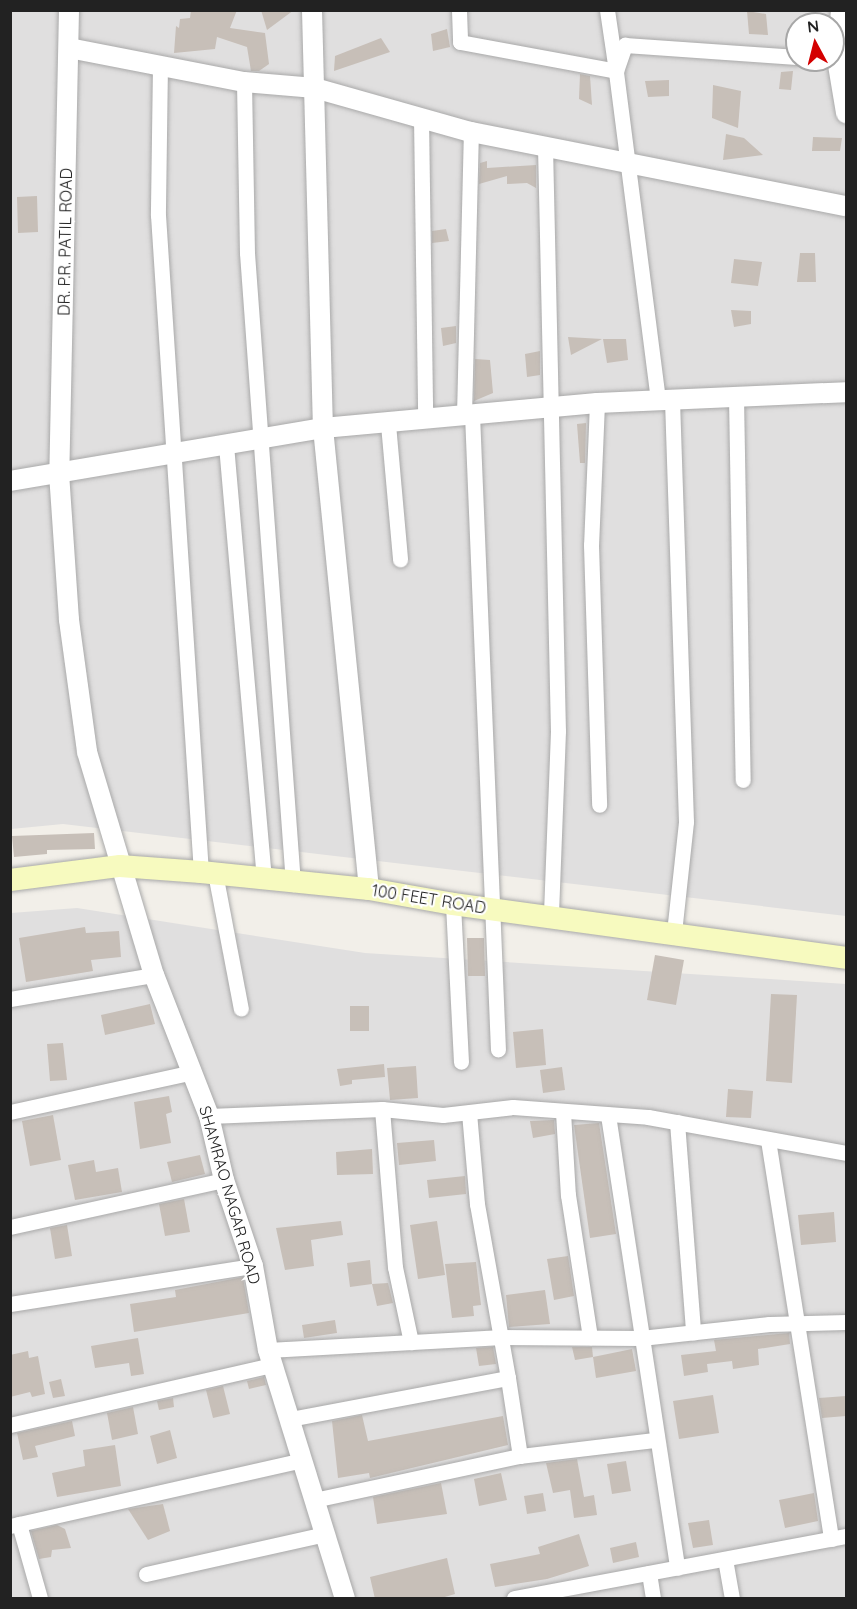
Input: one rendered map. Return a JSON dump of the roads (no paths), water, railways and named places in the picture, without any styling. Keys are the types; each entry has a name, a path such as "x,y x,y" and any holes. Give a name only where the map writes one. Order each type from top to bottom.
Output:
{"main road":[{"name":"100 FEET ROAD","path":"10,879 120,866 208,873 293,884 369,888 453,904 846,958"}],"street":[{"name":"DR. P.R. PATIL ROAD","path":"69,10 59,473 69,620 87,752 120,866"},
{"path":"312,10 323,428 369,888"},
{"path":"459,10 460,42 616,71"},
{"path":"607,10 665,400 686,822 674,933"},
{"path":"616,71 625,45 785,56"},
{"path":"69,48 244,82 315,88 471,132 846,206"},
{"path":"160,64 158,215 172,452 208,873 241,1009"},
{"path":"841,72 846,113"},
{"path":"244,82 247,253 293,884"},
{"path":"421,117 425,420"},
{"path":"471,132 468,415 498,1049"},
{"path":"545,146 558,731 551,917"},
{"path":"10,481 172,452 262,441 323,428 387,424 597,403 846,392"},
{"path":"736,397 743,780"},
{"path":"597,403 591,545 599,805"},
{"path":"387,424 400,559"},
{"path":"226,445 264,880"},
{"name":"SHAMRAO NAGAR ROAD","path":"120,866 154,975 194,1072 209,1116 224,1180 253,1266 271,1357 345,1599"},
{"path":"453,904 461,1062"},
{"path":"10,999 154,975"},
{"path":"10,1112 194,1072"},
{"path":"209,1116 382,1109 443,1115 513,1107 676,1122 846,1153"},
{"path":"382,1109 395,1267 411,1342"},
{"path":"469,1112 477,1204 520,1456"},
{"path":"563,1112 568,1195 590,1337"},
{"path":"608,1115 655,1440 677,1568"},
{"path":"676,1122 693,1332"},
{"path":"768,1140 831,1539"},
{"path":"10,1227 224,1180"},
{"path":"10,1304 253,1266"},
{"path":"10,1425 271,1357 411,1342 498,1337 641,1338 796,1323 846,1322"},
{"path":"290,1419 508,1378"},
{"path":"314,1500 520,1456 655,1440"},
{"path":"40,1599 15,1525 302,1460"},
{"path":"146,1574 325,1534"},
{"path":"514,1599 846,1536"},
{"path":"725,1559 732,1599"},
{"path":"649,1573 653,1599"}]}
